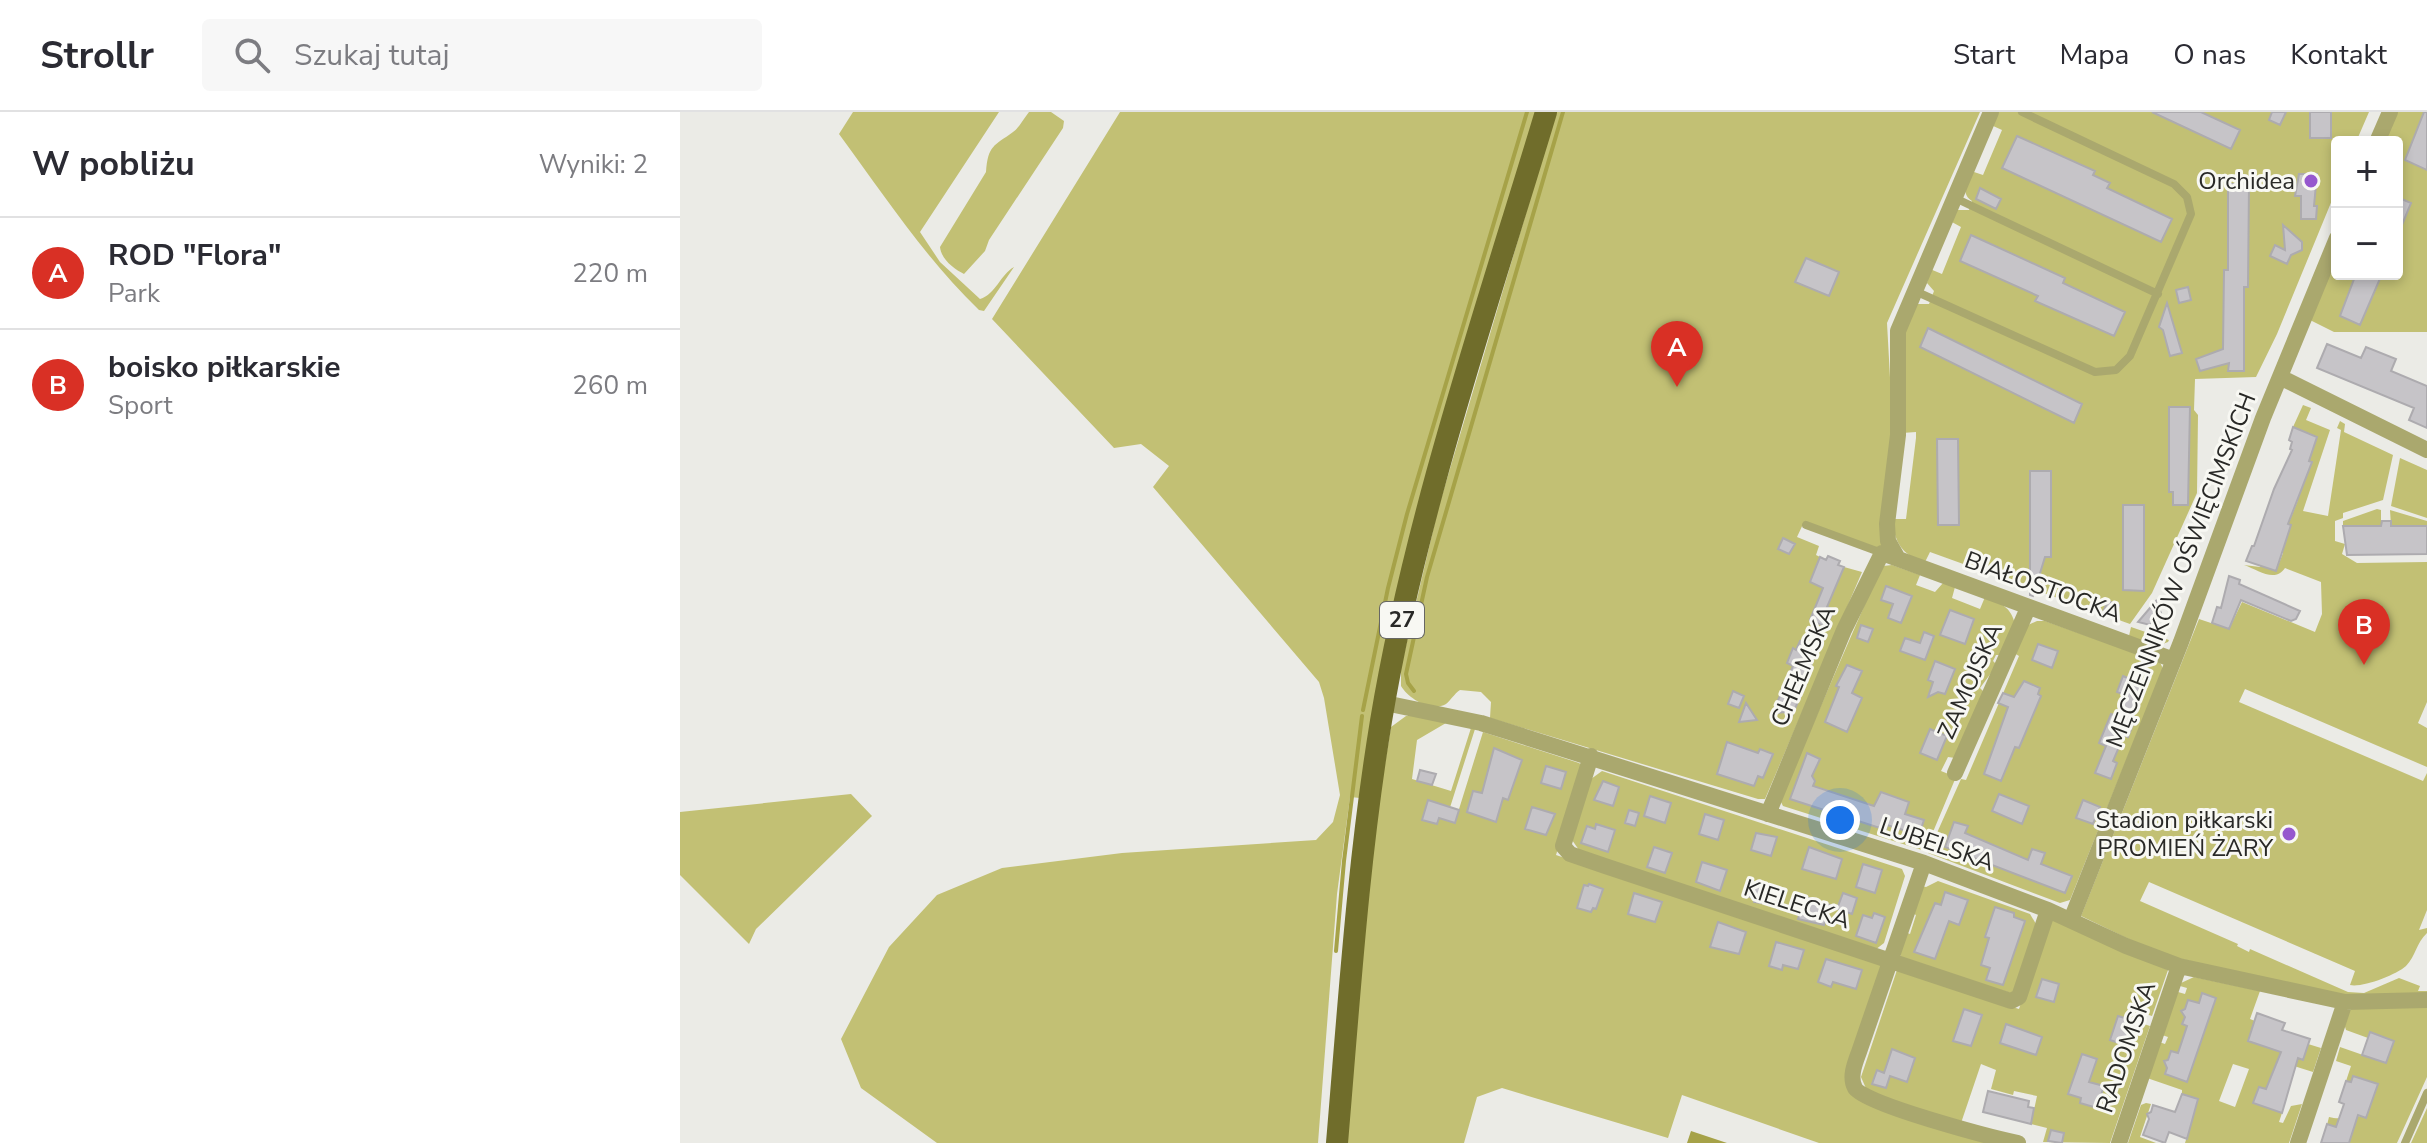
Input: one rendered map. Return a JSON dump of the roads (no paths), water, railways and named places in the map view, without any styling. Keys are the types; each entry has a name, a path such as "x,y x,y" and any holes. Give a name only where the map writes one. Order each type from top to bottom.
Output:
{"main road":[{"name":"27","path":"1337,1143 1365,836 1385,703 1408,586 1546,112"}],"street":[{"path":"1889,555 1887,524 1898,435 1898,331 1991,112"},
{"path":"2380,136 2390,112"},
{"name":"MĘCZENNIKÓW OŚWIĘCIMSKICH","path":"2071,920 2331,253"},
{"path":"2280,377 2427,450"},
{"name":"BIAŁOSTOCKA","path":"1889,555 2174,660"},
{"name":"CHEŁMSKA","path":"1768,814 1844,630 1889,555"},
{"name":"ZAMOJSKA","path":"1955,773 2028,608"},
{"name":"LUBELSKA","path":"1385,703 1481,723 1924,863 2048,910 2126,946 2179,966 2345,1002 2427,1000"},
{"name":"KIELECKA","path":"1591,756 1563,846 1567,852 1890,961 2015,1001 2048,910"},
{"path":"1924,863 1853,1072 1853,1086 1860,1095 1909,1112 2018,1143"},
{"name":"RADOMSKA","path":"2119,1143 2179,966"},
{"path":"2298,1143 2345,1002"}],"lane":[{"path":"1915,291 2099,373 2116,370 2125,363 2191,214 2190,204 2182,190 2022,112"},
{"path":"1955,198 2158,294"},
{"path":"1806,525 1889,555"},
{"path":"2405,1143 2427,1093"}],"waterway":[{"path":"1363,710 1407,514 1527,112"},
{"path":"1414,691 1406,674 1427,577 1563,112"},
{"path":"1336,951 1362,716"}],"place":[{"name":"Orchidea","path":"2311,181"},
{"name":"ROD \"Flora\"","path":"1677,387"},
{"name":"boisko piłkarskie","path":"2364,665"},
{"name":"Stadion piłkarski PROMIEŃ ŻARY","path":"2289,834"}]}
